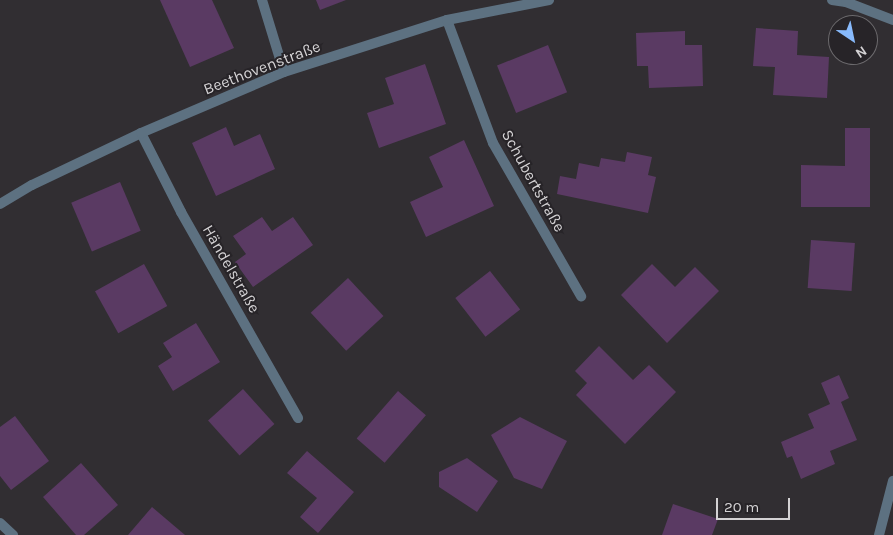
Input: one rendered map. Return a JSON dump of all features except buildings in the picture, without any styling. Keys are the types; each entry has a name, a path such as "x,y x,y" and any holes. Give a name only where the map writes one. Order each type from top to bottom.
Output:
{"street":[{"path":"262,0 284,72"},
{"name":"Beethovenstraße","path":"0,204 32,185 141,133 284,72 447,20 549,0"},
{"path":"832,0 846,2 893,19"},
{"name":"Schubertstraße","path":"447,20 493,143 581,296"},
{"name":"Händelstraße","path":"141,133 181,212 298,418"},
{"path":"879,535 893,481"},
{"path":"0,523 13,535"}]}
